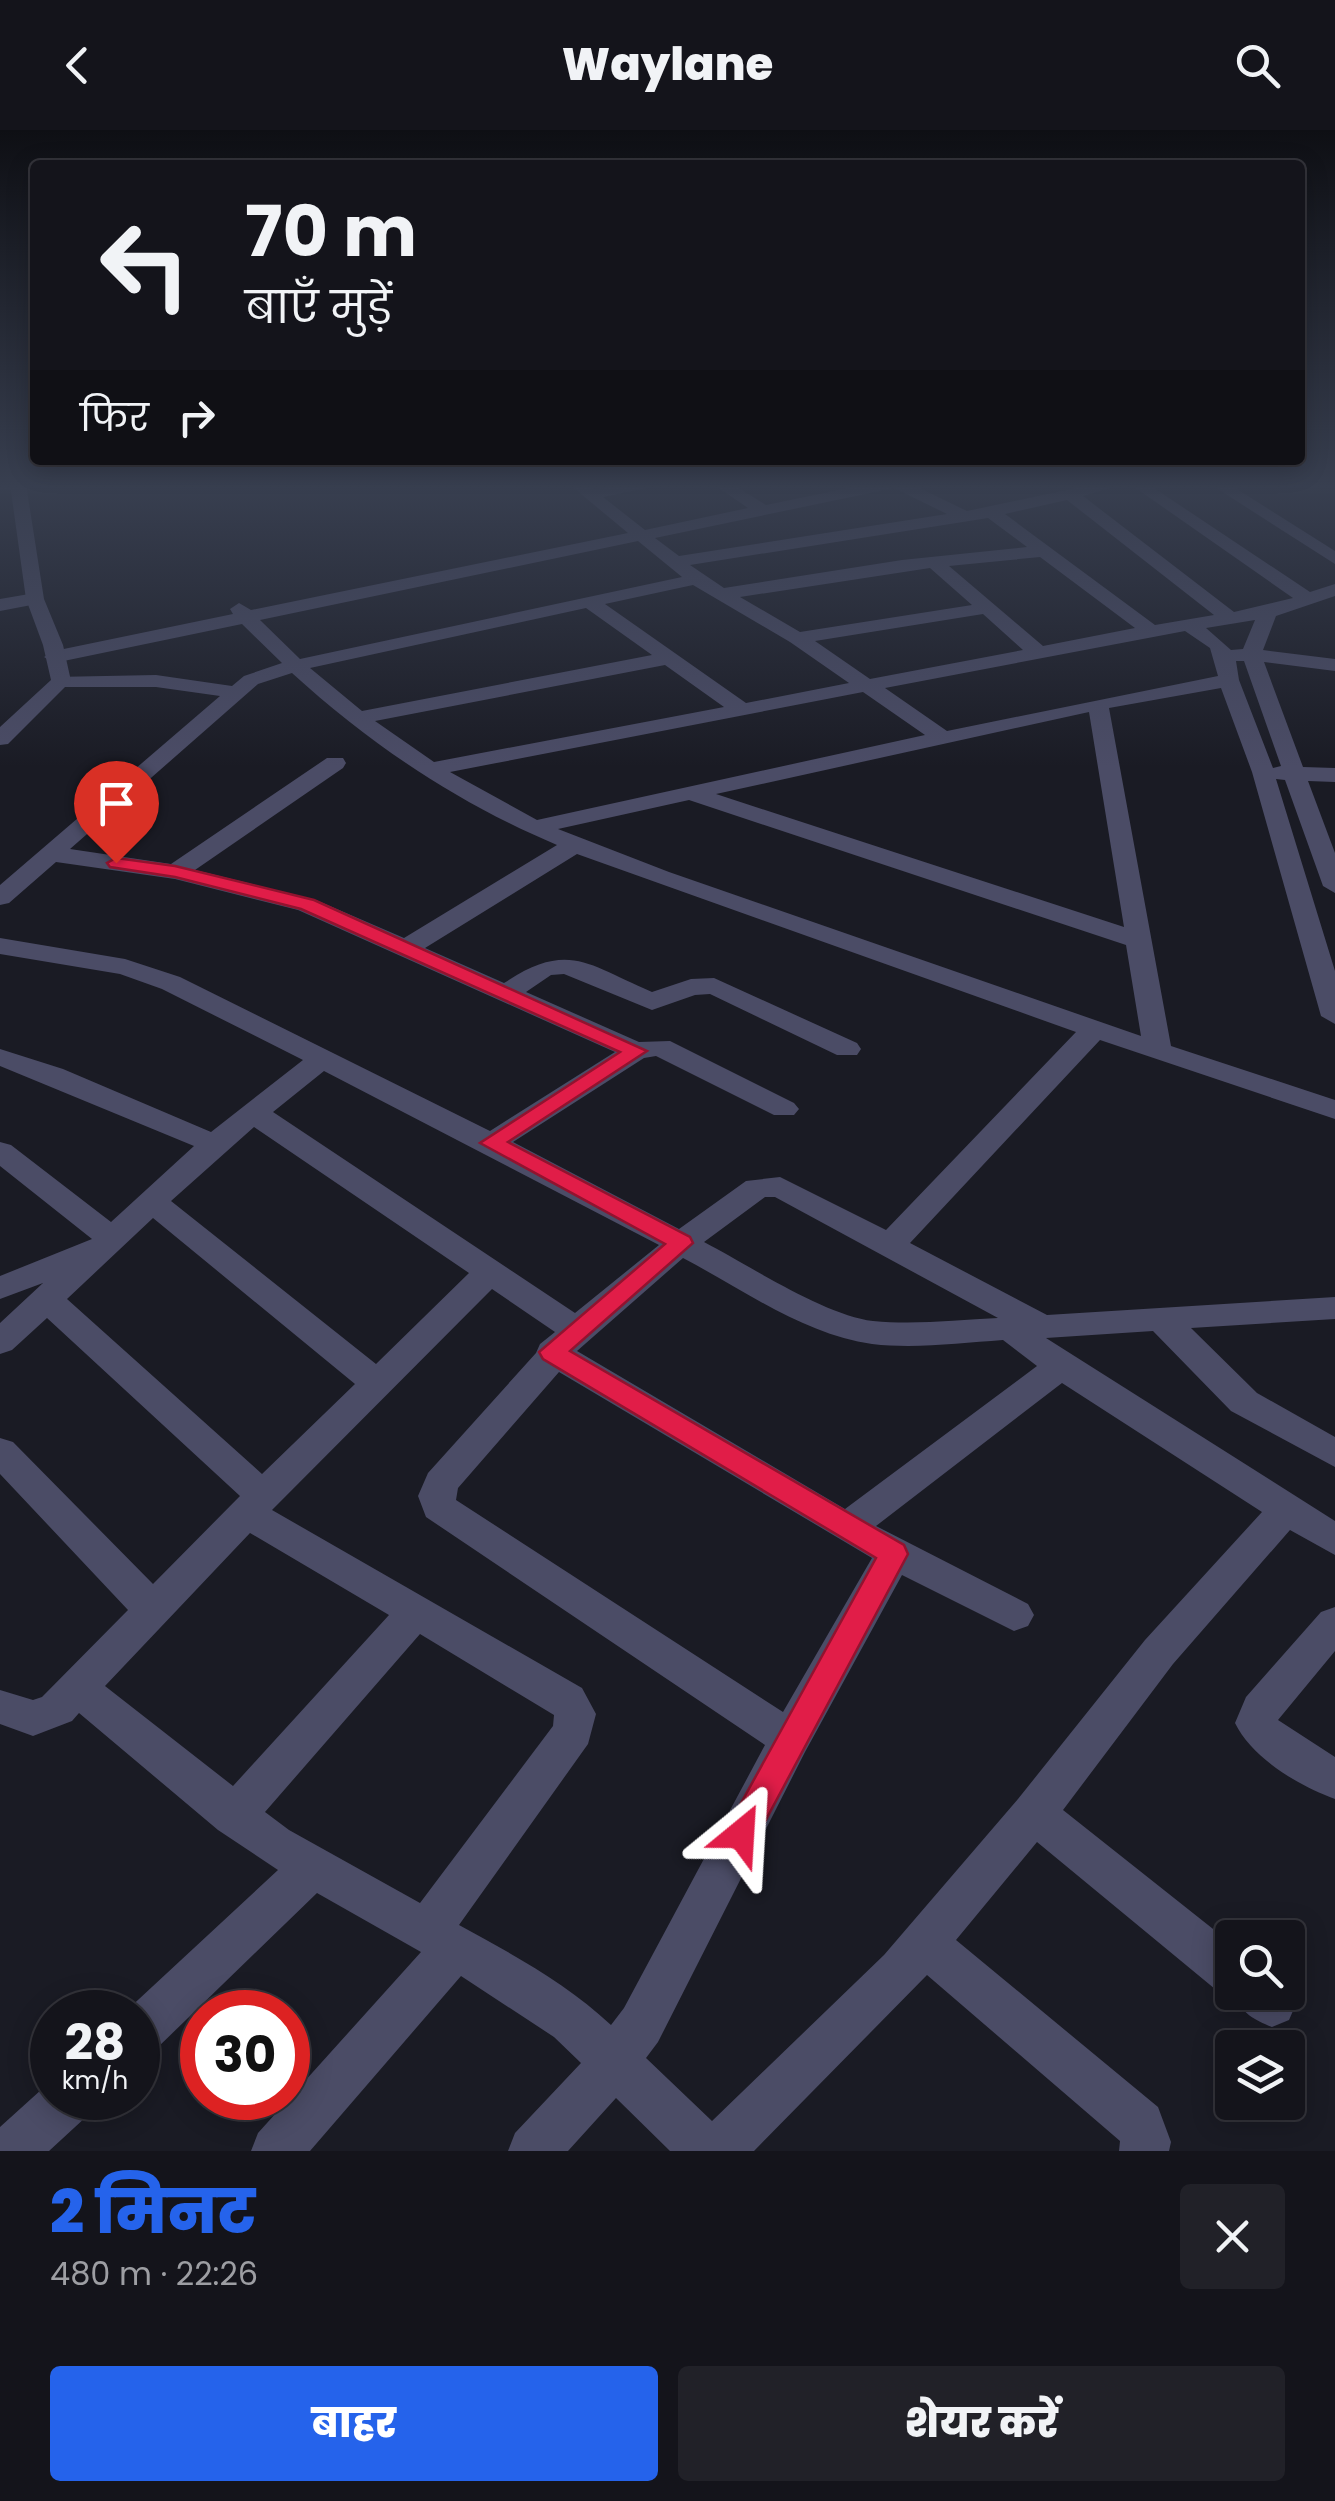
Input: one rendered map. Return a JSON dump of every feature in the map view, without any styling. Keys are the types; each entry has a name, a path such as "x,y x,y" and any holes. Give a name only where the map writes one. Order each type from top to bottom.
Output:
{"street":[{"path":"33,578 61,681"},
{"path":"54,651 412,578"},
{"path":"0,898 234,692 262,675 695,578"},
{"path":"696,578 798,638 942,737"},
{"path":"721,594 825,578"},
{"path":"953,578 1040,654"},
{"path":"1080,578 1150,631"},
{"path":"1179,578 1230,618"},
{"path":"1276,578 1308,600"},
{"path":"432,769 1187,624 1268,612 1335,590"},
{"path":"0,605 36,599"},
{"path":"589,602 744,711"},
{"path":"798,638 988,608"},
{"path":"1268,612 1254,640 1252,656 1333,877"},
{"path":"242,613 294,666 360,718 432,769 534,827 1158,1053 1335,1110"},
{"path":"1187,624 1217,644 1225,655 1229,680 1323,939 1335,1016"},
{"path":"1225,655 1335,664"},
{"path":"360,718 669,658"},
{"path":"534,827 1098,704 1229,680"},
{"path":"0,739 61,681 156,681 234,692"},
{"path":"1098,704 1158,1053"},
{"path":"175,872 334,763"},
{"path":"1263,772 1335,775"},
{"path":"690,793 1138,940"},
{"path":"403,950 576,844"},
{"path":"52,854 175,872 308,904 403,950 636,1051"},
{"path":"0,946 80,958 171,983 491,1143 823,1318 870,1332 921,1334 1335,1308"},
{"path":"505,994 553,965 567,966 652,1002 690,988 714,986 848,1048"},
{"path":"890,1245 1094,1030"},
{"path":"491,1143 636,1051 660,1047 784,1108"},
{"path":"0,1342 214,1144 323,1058"},
{"path":"6,1064 214,1144"},
{"path":"254,1113 490,1272 564,1341 848,1528 1014,1614"},
{"path":"0,1150 105,1245"},
{"path":"790,1738 438,1507 437,1496 441,1483 564,1341 681,1243 757,1188 780,1187 890,1245 1023,1326 1061,1366 1335,1540"},
{"path":"152,1201 376,1384"},
{"path":"0,1288 105,1245"},
{"path":"0,1707 33,1718 57,1709 490,1272"},
{"path":"47,1299 255,1505 414,1612 567,1700 574,1714 573,1731 441,1940 276,2151"},
{"path":"1160,1318 1244,1402 1335,1454"},
{"path":"848,1528 1061,1366"},
{"path":"0,1451 154,1611"},
{"path":"718,2151 901,1971 1034,1813 1159,1652 1286,1511"},
{"path":"534,2151 616,2059 659,1992 790,1738 894,1554"},
{"path":"234,1816 414,1612"},
{"path":"1335,1622 1261,1709 1256,1723 1266,1736 1335,1780"},
{"path":"79,1689 234,1816 312,1868 546,2002 616,2059 706,2151"},
{"path":"1034,1813 1215,1958"},
{"path":"160,2011 312,1868"},
{"path":"924,1943 1140,2125 1146,2142 1144,2151"},
{"path":"12,2151 45,2120"}],"route":[{"path":"116,863 175,872 308,904 403,950 636,1051 491,1143 681,1243 552,1352 894,1554 790,1738 741,1834"}]}
